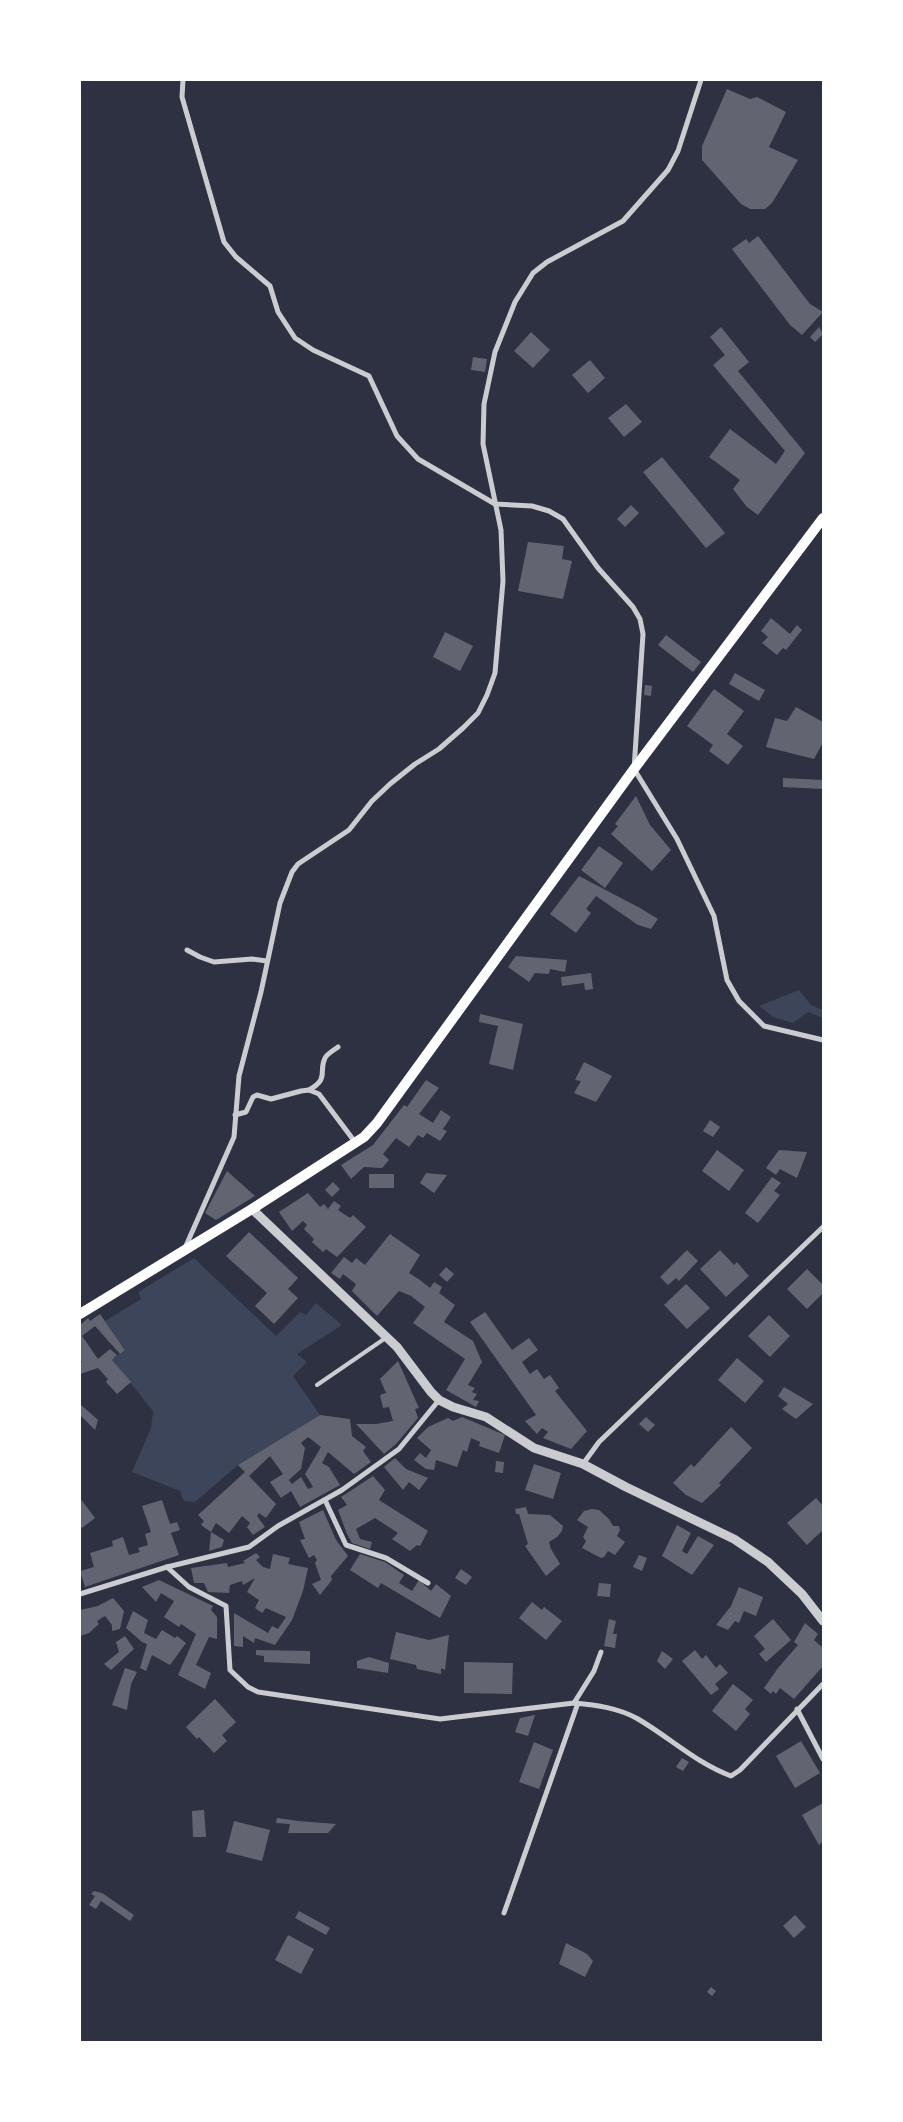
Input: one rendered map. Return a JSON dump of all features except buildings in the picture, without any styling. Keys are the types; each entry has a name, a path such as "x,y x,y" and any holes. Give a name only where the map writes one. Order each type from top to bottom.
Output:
{"main road":[{"path":"80,1314 252,1209 355,1142 377,1123 634,769 823,518"}],"street":[{"path":"183,80 182,97 224,242 236,257 270,286 278,312 295,338 313,350 369,376 397,436 418,459 495,504 532,506 549,510 563,519 598,568 633,607 640,620 643,634 634,769 677,839 714,916 727,980 739,1001 764,1026 823,1040"},
{"path":"183,1252 234,1137 239,1076 261,992 280,903 292,872 298,864 349,830 372,801 390,784 415,764 439,750 463,728 478,713 495,673 503,581 501,530 483,444 484,404 495,352 515,302 533,273 547,262 623,221 654,188 668,170 678,151 701,80"},
{"path":"187,950 214,962 252,959 267,961"},
{"path":"235,1115 246,1112 253,1097 258,1095 271,1099 309,1090 318,1085 322,1076 325,1058 338,1047"},
{"path":"309,1090 319,1094 355,1142"},
{"path":"252,1209 397,1347 431,1392 440,1400 453,1407 486,1418 534,1448 583,1464 734,1539 768,1562 802,1594 823,1621"},
{"path":"583,1464 600,1442 823,1227"},
{"path":"80,1594 167,1567 249,1547 278,1526 342,1490 399,1448 440,1400"},
{"path":"325,1500 346,1545 386,1558 428,1583"},
{"path":"167,1567 189,1587 226,1606 230,1670 248,1687 258,1692 440,1719 576,1703 595,1705 637,1718 715,1770 730,1776 740,1770 823,1684"},
{"path":"504,1913 576,1703 594,1671 601,1652"},
{"path":"797,1709 823,1759"}],"lane":[{"path":"317,1385 387,1337"}],"shaded area":[{"path":"799,990 811,1005 823,1010 823,1018 808,1012 793,1023 773,1017 759,1006"},
{"path":"194,1258 276,1336 300,1312 306,1315 316,1303 342,1325 297,1354 307,1362 293,1376 320,1415 238,1465 195,1502 184,1501 180,1491 132,1472 151,1428 153,1411 112,1360 125,1349 105,1321 141,1299 138,1292"}]}
